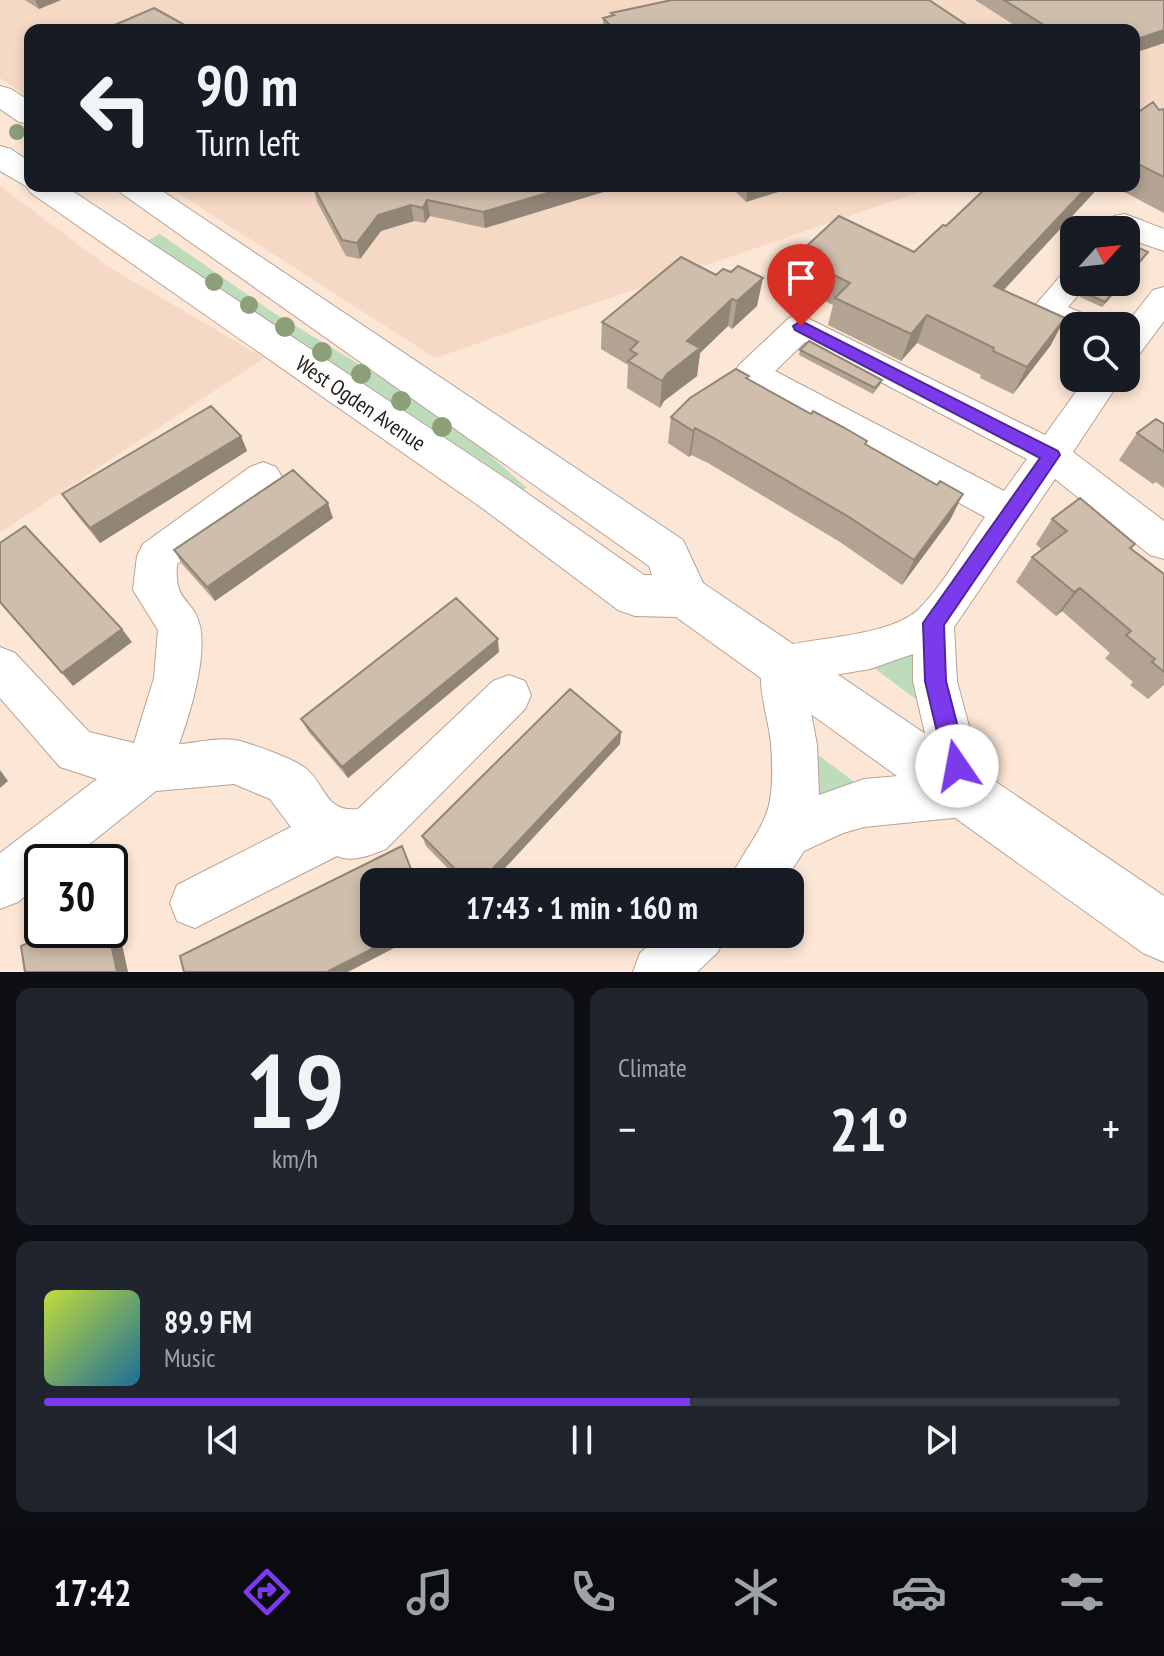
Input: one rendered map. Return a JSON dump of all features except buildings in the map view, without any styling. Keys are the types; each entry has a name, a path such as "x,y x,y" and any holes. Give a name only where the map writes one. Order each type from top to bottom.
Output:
{"main road":[{"path":"0,95 24,111"},
{"path":"0,156 24,173"},
{"name":"West Ogden Avenue","path":"52,192 498,496 635,595 685,597"},
{"path":"142,192 667,554 685,597 1164,932"}],"street":[{"path":"1140,230 1164,241"},
{"path":"1060,296 1047,310 1060,316"},
{"path":"1140,330 1164,298"},
{"path":"1011,513 737,376 801,326 1051,455 1164,543"},
{"path":"764,868 787,834 797,770 781,665 870,650 933,623 1095,392"},
{"path":"0,884 147,769 170,706 179,627 154,590 157,556 263,477"},
{"path":"787,834 837,811 864,803 963,794 935,681 933,623"},
{"path":"0,667 76,751 147,769 234,762 287,783 319,824 344,835 369,832 509,695"},
{"path":"195,903 335,831"},
{"path":"659,972 685,948"}],"shaded area":[{"path":"0,0 1164,0 1164,109 1140,117 1140,24 24,24 24,94 0,78"},
{"path":"0,186 107,266 264,358 0,533"},
{"path":"176,192 919,192 435,358"}],"green space":[{"path":"160,234 274,313 448,418 527,488 519,491 145,242"},
{"path":"915,643 917,700 870,665"},
{"path":"810,749 860,786 797,817"}],"route":[{"path":"801,326 1051,455 933,623 935,681 957,766"}]}
